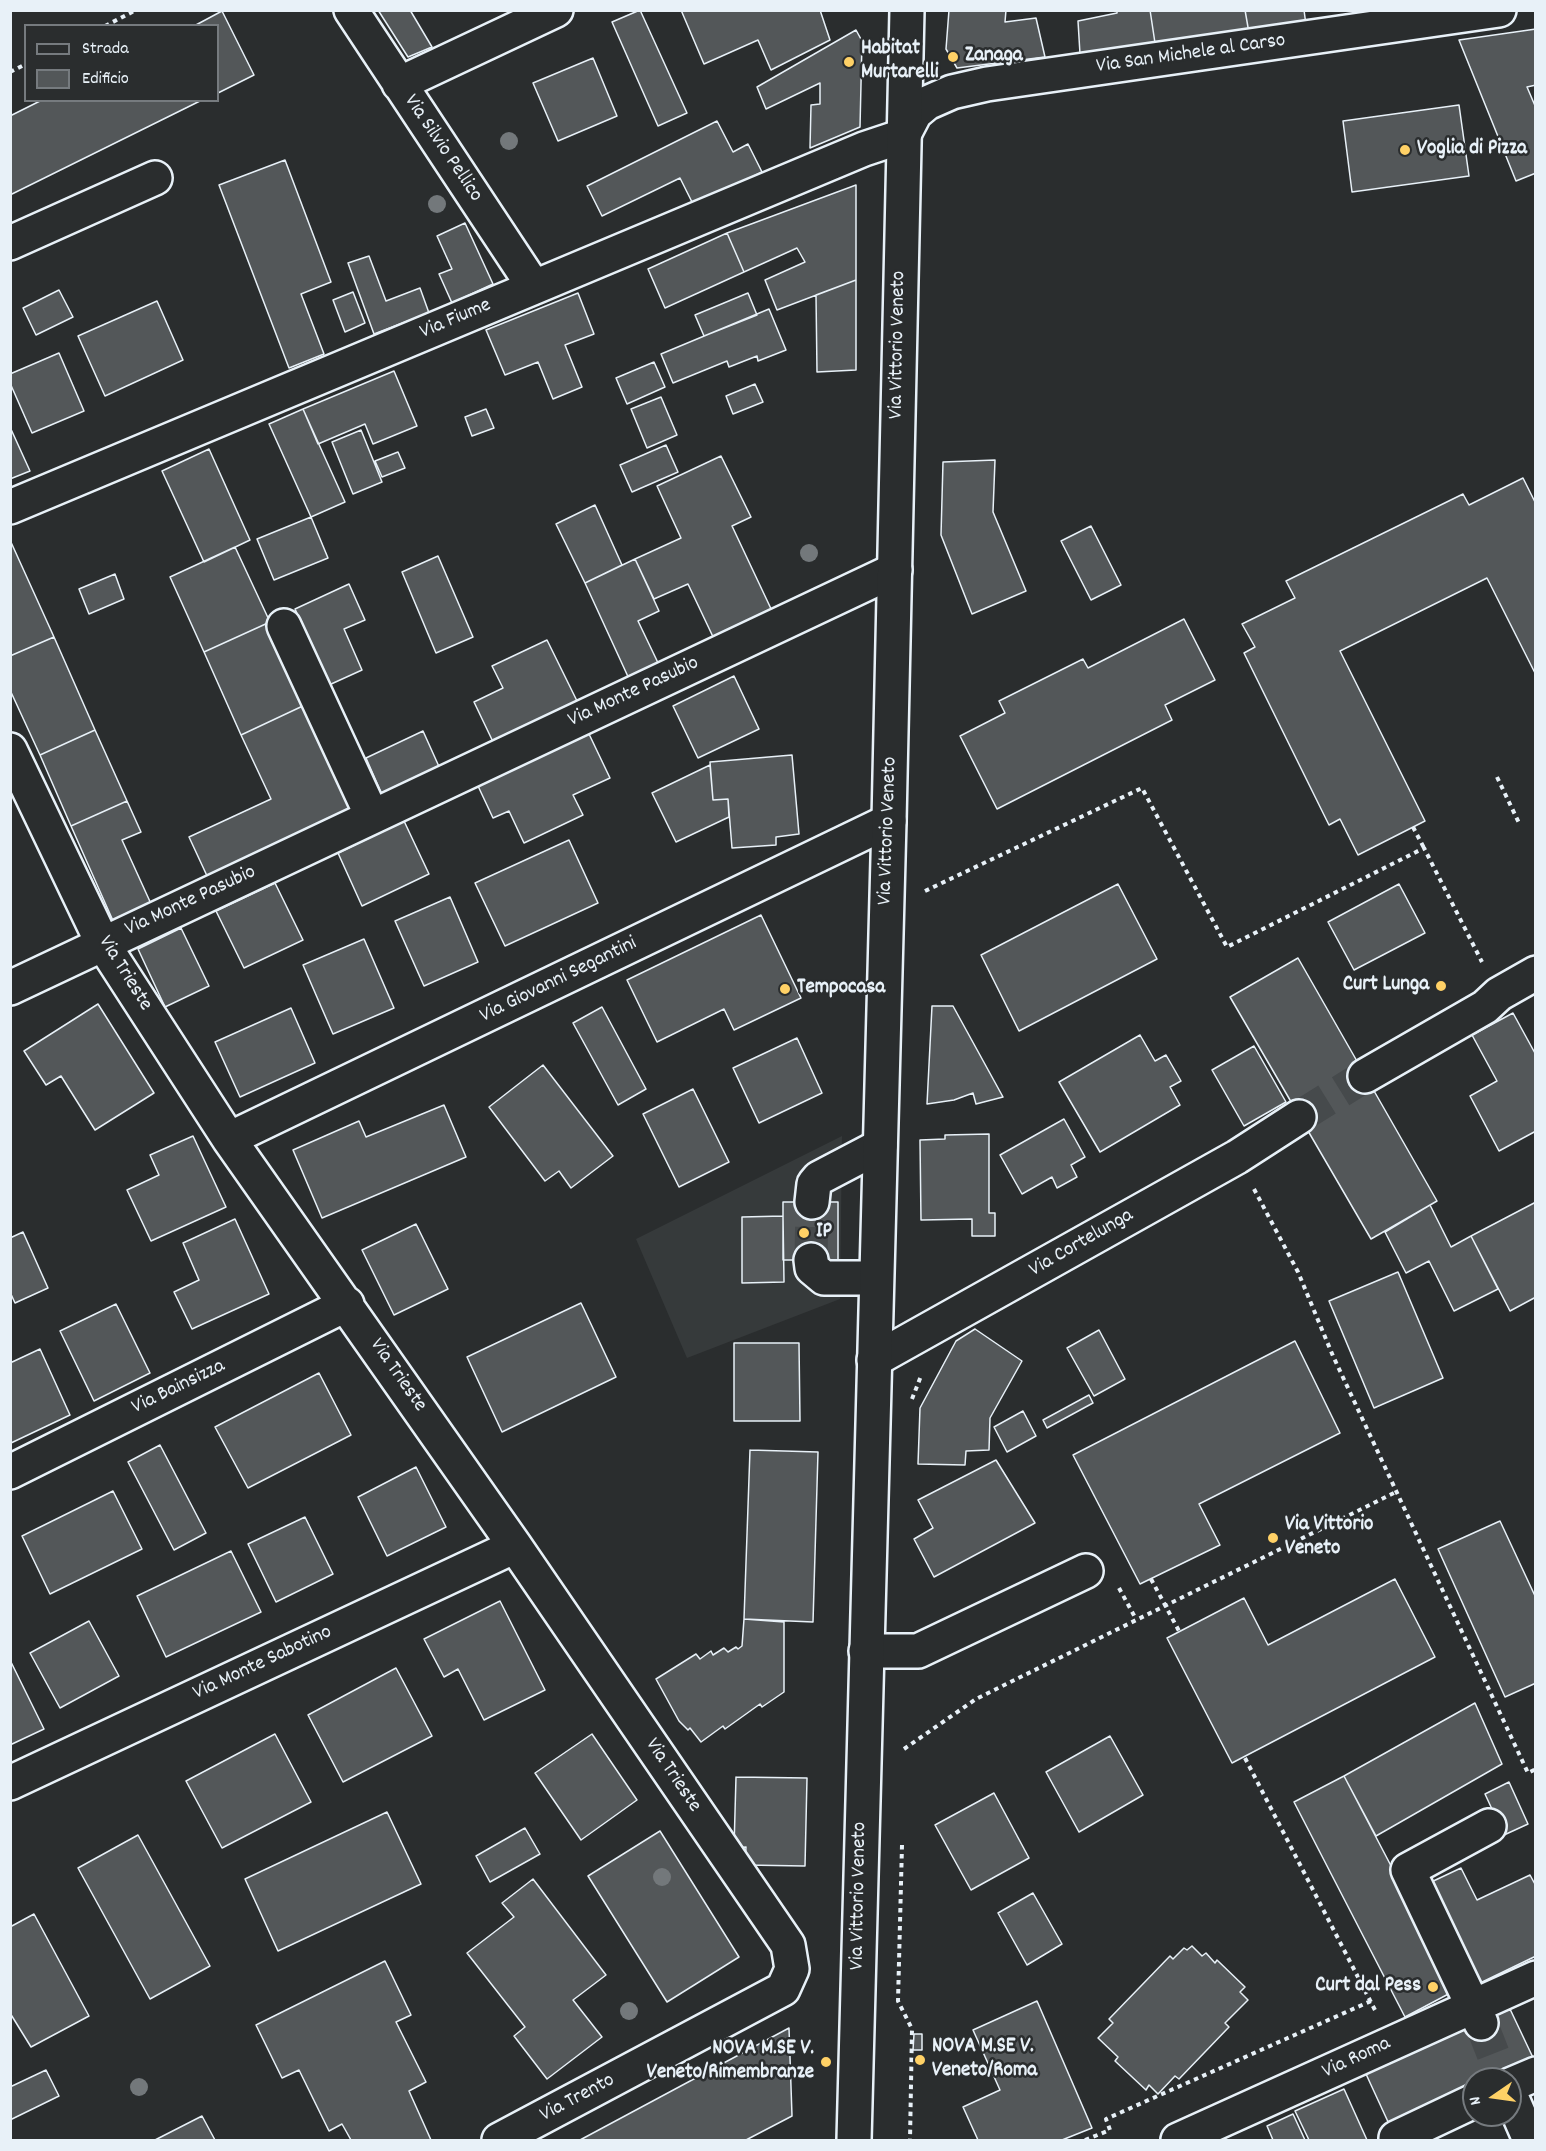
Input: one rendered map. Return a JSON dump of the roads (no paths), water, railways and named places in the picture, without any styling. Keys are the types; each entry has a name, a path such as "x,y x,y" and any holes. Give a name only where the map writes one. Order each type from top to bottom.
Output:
{"street":[{"name":"Via Silvio Pellico","path":"351,10 534,287"},
{"path":"399,84 556,10"},
{"name":"Via Vittorio Veneto","path":"854,2140 889,821 907,10"},
{"name":"Via San Michele al Carso","path":"903,136 915,113 927,103 967,88 1499,10"},
{"name":"Via Fiume","path":"10,507 864,149 903,136"},
{"path":"10,243 155,178"},
{"name":"Via Monte Pasubio","path":"10,988 895,570"},
{"path":"284,626 372,816"},
{"name":"Via Trieste","path":"10,750 103,944 229,1139 515,1546 788,1945 792,1969 783,1989"},
{"name":"Via Giovanni Segantini","path":"229,1139 889,821"},
{"path":"1365,1076 1485,1006 1498,994 1536,973"},
{"name":"Via Cortelunga","path":"873,1360 1237,1157 1294,1120"},
{"path":"812,1202 814,1184 819,1178 880,1146"},
{"path":"811,1260 812,1268 824,1278 876,1278"},
{"name":"Via Bainsizza","path":"10,1472 347,1304"},
{"name":"Via Monte Sabotino","path":"10,1783 515,1546"},
{"path":"866,1651 918,1651 1086,1571"},
{"path":"1477,2014 1408,1870 1489,1826"},
{"name":"Via Roma","path":"1178,2140 1390,2043 1477,2014 1536,1978"},
{"name":"Via Trento","path":"499,2140 783,1989"},
{"path":"1522,2080 1536,2074"},
{"path":"1397,2140 1396,2138 1462,2107"},
{"path":"1522,2122 1530,2140"}],"tunnel":[{"path":"1299,1117 1365,1076"},
{"path":"811,1260 812,1202"},
{"path":"1481,2023 1498,2067"}],"place":[{"name":"Zanaga","path":"953,57"},
{"name":"Habitat Murtarelli","path":"849,62"},
{"name":"Voglia di Pizza","path":"1405,150"},
{"name":"Curt Lunga","path":"1441,986"},
{"name":"Tempocasa","path":"785,989"},
{"name":"IP","path":"804,1233"},
{"name":"Via Vittorio Veneto","path":"1273,1538"},
{"name":"Curt dal Pess","path":"1433,1987"},
{"name":"NOVA M.SE V. Veneto/Roma","path":"920,2060"},
{"name":"NOVA M.SE V. Veneto/Rimembranze","path":"826,2062"}]}
